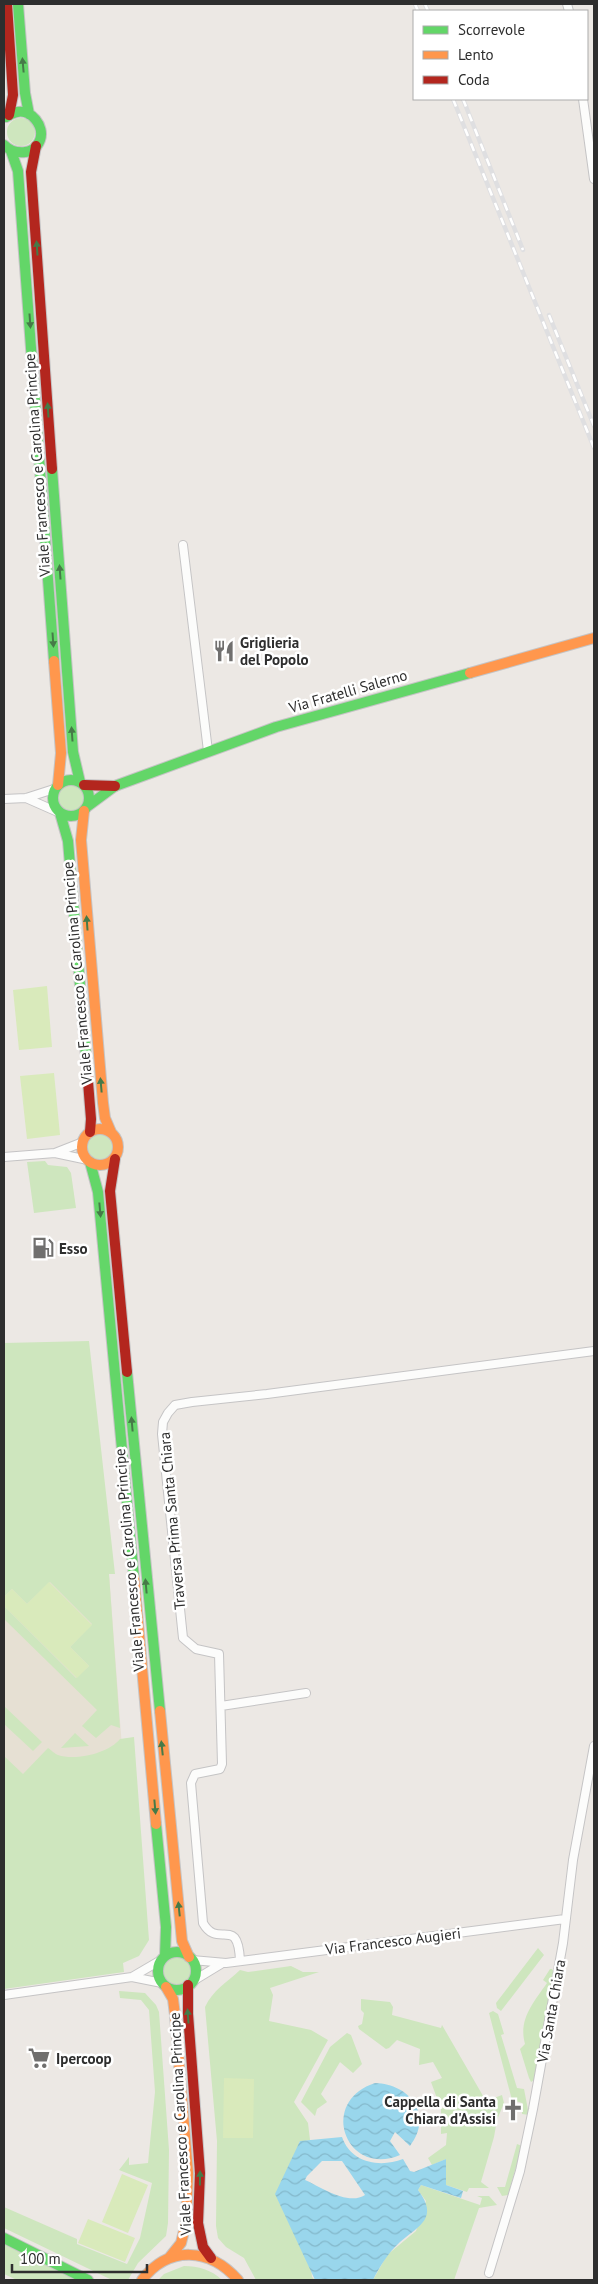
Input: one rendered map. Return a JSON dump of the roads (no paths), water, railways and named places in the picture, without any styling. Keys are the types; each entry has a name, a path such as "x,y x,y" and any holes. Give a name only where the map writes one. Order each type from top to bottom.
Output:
{"street":[{"name":"Viale Francesco e Carolina Principe","path":"13,9 29,114"},
{"name":"Viale Francesco e Carolina Principe","path":"6,117 12,106 13,95 13,9"},
{"path":"582,100 594,179"},
{"name":"Viale Francesco e Carolina Principe","path":"6,117 19,111 29,114 38,120 41,131 32,159 32,182 73,752 82,784 89,794 81,840 90,964 105,1118 118,1142 118,1154 115,1159 110,1191 147,1595 182,1941 195,1969 190,1983 188,2014 200,2173 198,2223 203,2247 212,2258"},
{"name":"Viale Francesco e Carolina Principe","path":"7,148 27,152 36,146"},
{"name":"Viale Francesco e Carolina Principe","path":"7,148 18,171 62,753 52,800 65,826 71,870 91,1112 90,1132"},
{"path":"183,545 208,751"},
{"name":"Via Fratelli Salerno","path":"86,808 114,786 276,727 353,704 539,655 594,638"},
{"path":"4,799 26,798 56,787 69,779 82,784"},
{"name":"Via Fratelli Salerno","path":"82,784 114,786"},
{"path":"26,798 64,815 75,816 86,808"},
{"path":"4,1157 55,1153 83,1142 90,1132 100,1129 111,1132"},
{"name":"Viale Francesco e Carolina Principe","path":"83,1142 84,1154 89,1161 98,1192 166,1926 163,1958 158,1973 173,1999 188,2173 186,2223 181,2243 169,2258"},
{"path":"55,1153 89,1161 100,1166 115,1159"},
{"name":"Traversa Prima Santa Chiara","path":"240,1961 239,1942 236,1938 232,1935 214,1934 203,1923 191,1790 192,1778 195,1774 220,1769 222,1764 219,1654 196,1649 183,1638 177,1562 162,1434 163,1422 168,1413 175,1405 594,1351"},
{"path":"221,1706 306,1693"},
{"name":"Via Santa Chiara","path":"490,2274 520,2171 534,2109 573,1860 591,1784 594,1746"},
{"name":"Via Francesco Augieri","path":"191,1958 221,1964 565,1919"},
{"path":"132,1977 163,1958 177,1952 191,1958"},
{"name":"Via Francesco Augieri","path":"190,1983 221,1964"},
{"path":"4,1995 132,1977 178,1990 190,1983"},
{"path":"4,2238 88,2280"},
{"path":"142,2280 152,2268 169,2258 197,2254 212,2258 224,2265 238,2280"}],"water":[{"path":"375,2083 399,2089 408,2095 415,2103 420,2123 417,2134 410,2146 395,2132 390,2141 400,2155 381,2159 366,2156 354,2147 346,2135 343,2120 347,2106 357,2092"},
{"path":"342,2137 346,2146 359,2158 376,2163 394,2162 403,2159 410,2171 414,2172 446,2159 446,2185 463,2191 461,2198 421,2185 418,2190 427,2208 424,2220 392,2251 381,2265 373,2280 315,2280 275,2194 300,2141","holes":["322,2161 342,2161 365,2195 358,2198 343,2197 305,2180"]}],"railway":[{"path":"415,4 418,10"},
{"path":"425,4 428,10"},
{"path":"453,100 594,448"},
{"path":"463,100 523,250"},
{"path":"549,315 594,426"}],"place":[{"name":"Griglieria del Popolo","path":"224,651"},
{"name":"Esso","path":"43,1248"},
{"name":"Ipercoop","path":"39,2058"},
{"name":"Cappella di Santa Chiara d'Assisi","path":"513,2110"}]}
